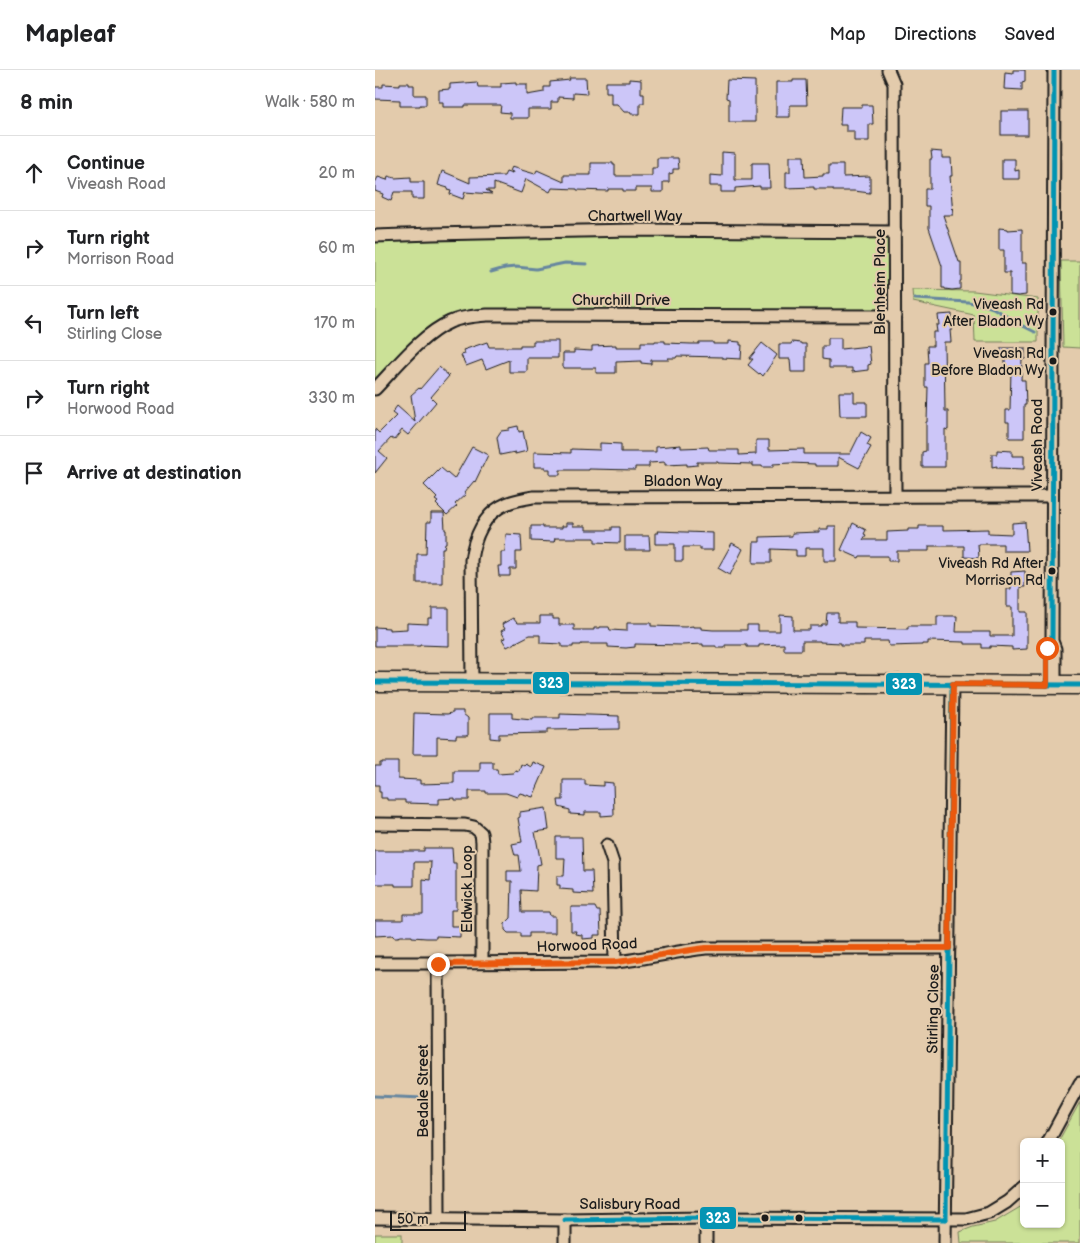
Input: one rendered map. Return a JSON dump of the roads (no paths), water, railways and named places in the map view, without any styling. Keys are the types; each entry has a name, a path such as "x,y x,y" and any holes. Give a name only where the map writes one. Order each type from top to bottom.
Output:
{"main road":[{"path":"375,682 1080,685"}],"street":[{"name":"Blenheim Place","path":"888,70 894,84 895,495"},
{"name":"Viveash Road","path":"1051,685 1055,649 1052,641 1054,70"},
{"name":"Chartwell Way","path":"375,236 634,230 895,232"},
{"name":"Churchill Drive","path":"375,389 425,338 451,322 474,316 895,316"},
{"name":"Bladon Way","path":"472,682 471,560 473,546 488,518 495,510 505,504 533,497 1052,496"},
{"name":"Stirling Close","path":"945,1243 953,684"},
{"name":"Eldwick Loop","path":"375,824 465,825 474,827 481,833 482,962"},
{"path":"607,845 613,863 615,962"},
{"name":"Horwood Road","path":"375,963 615,962 682,950 706,948 949,948"},
{"name":"Bedale Street","path":"438,964 439,1218"},
{"path":"1050,1138 1080,1083"},
{"name":"Salisbury Road","path":"375,1218 565,1220 706,1218 966,1219 989,1213 1007,1202 1020,1191"},
{"path":"706,1218 706,1243"},
{"path":"565,1220 565,1243"}],"waterway":[{"path":"491,272 516,267 536,269 565,263 587,264"},
{"path":"915,299 968,302 984,305 993,308 1035,332"},
{"path":"375,1096 423,1098"}],"place":[{"name":"Viveash Rd After Bladon Wy","path":"1053,312"},
{"name":"Viveash Rd Before Bladon Wy","path":"1053,361"},
{"name":"Viveash Rd After Morrison Rd","path":"1052,571"}]}
